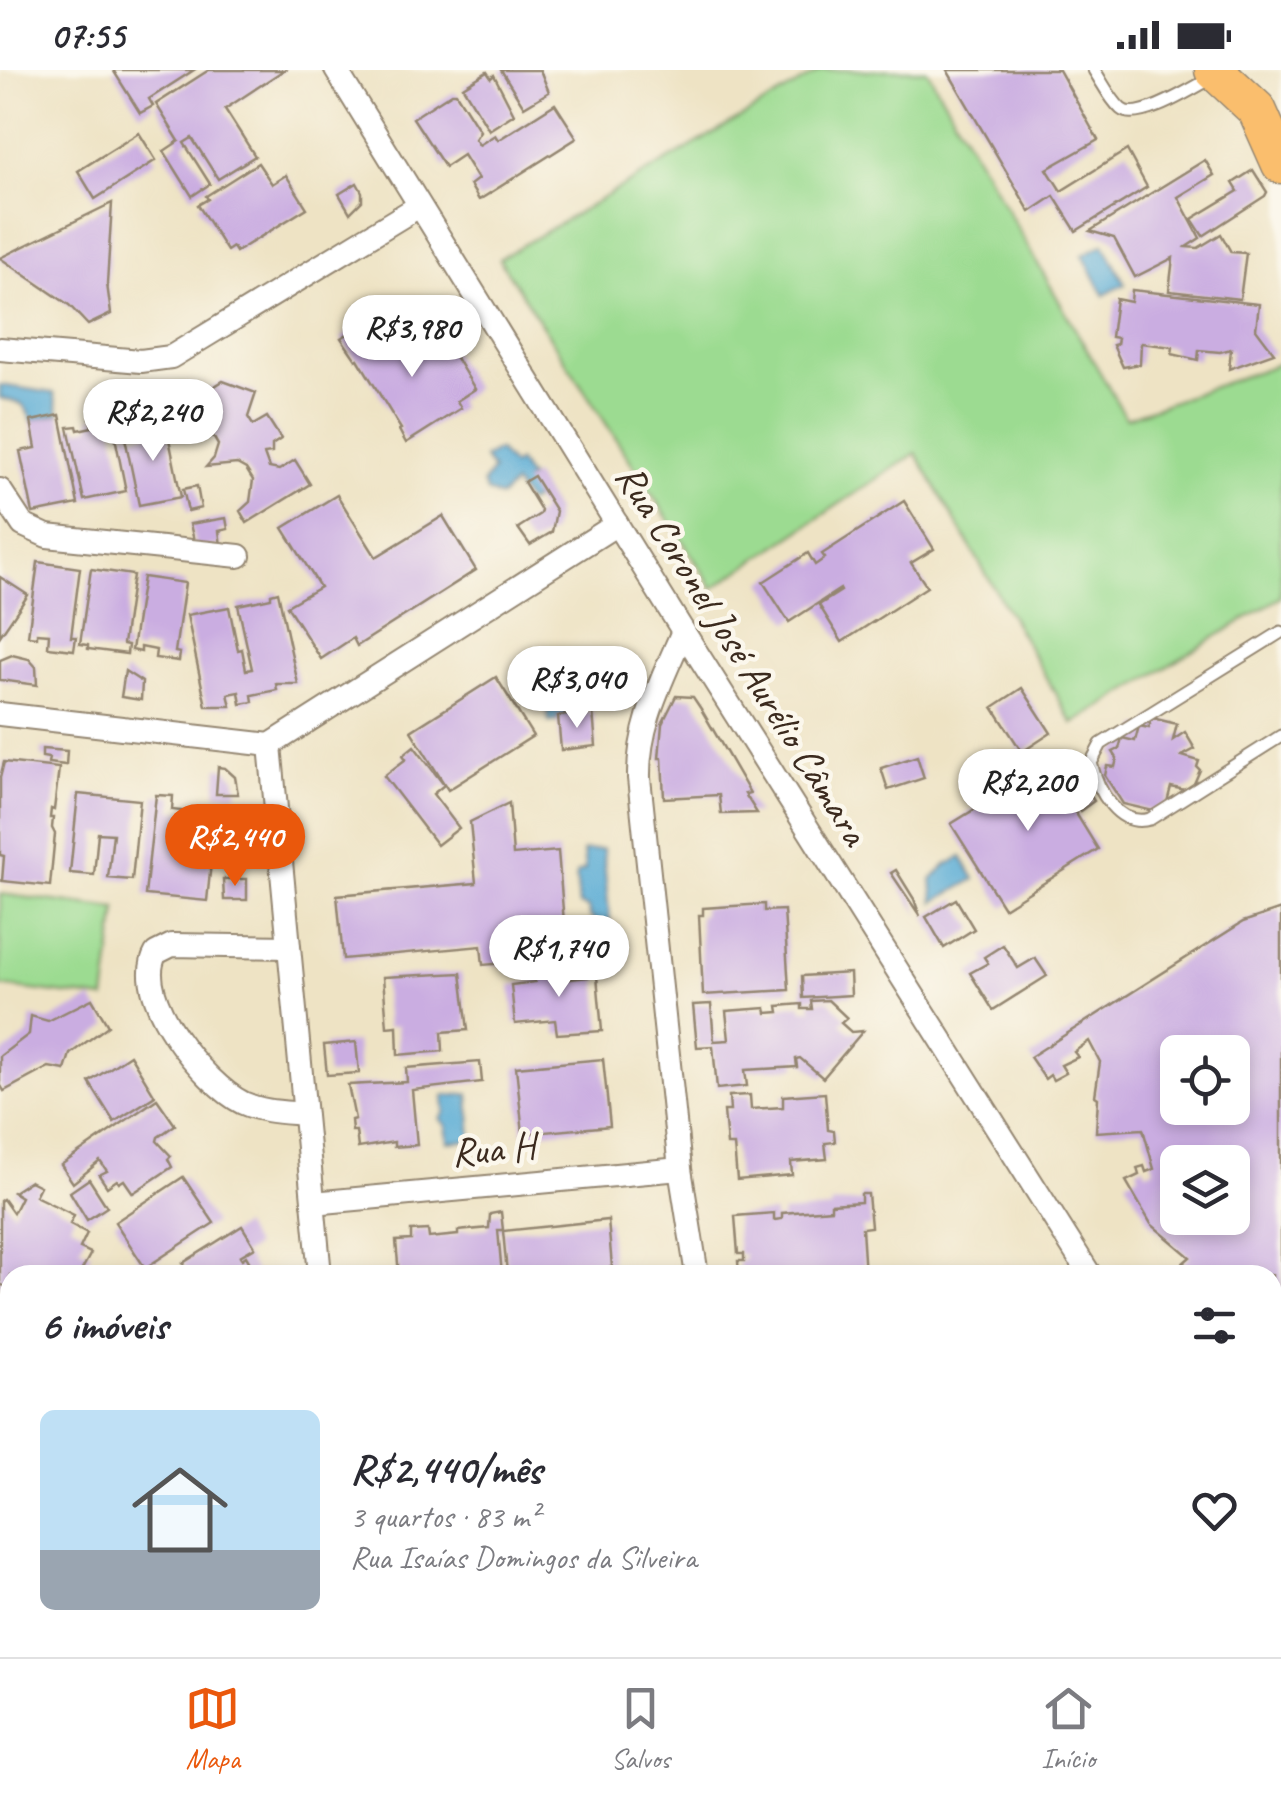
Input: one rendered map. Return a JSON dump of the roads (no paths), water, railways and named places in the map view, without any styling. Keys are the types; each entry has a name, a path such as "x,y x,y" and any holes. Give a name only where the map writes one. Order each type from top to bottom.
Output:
{"main road":[{"path":"1216,72 1269,102 1281,164"}],"street":[{"name":"Rua Coronel José Aurélio Câmara","path":"336,70 683,631 1084,1265"},
{"path":"0,349 141,362 171,357 420,206"},
{"path":"0,490 24,525 47,536 239,556"},
{"path":"0,714 270,745 618,524"},
{"path":"683,631 648,714 639,747 639,778 680,1169 695,1265"},
{"path":"270,745 319,1265"},
{"path":"289,947 172,945 156,953 149,974 156,1002 204,1074 244,1102 263,1110 304,1114"},
{"name":"Rua H","path":"314,1202 680,1169"}],"lane":[{"path":"1094,70 1121,109 1139,114 1216,72"},
{"path":"1281,632 1102,744 1091,763 1119,815 1129,822 1139,822 1150,819 1281,736"}],"water":[{"path":"1104,244 1125,284 1104,295 1083,255"},
{"path":"0,385 54,393 59,414 32,421 21,404 0,398"},
{"path":"498,450 512,466 518,462 529,478 525,481 535,498 528,503 514,484 500,497 487,492 483,483 493,470 484,458"},
{"path":"555,663 573,676 570,714 549,722 545,692 533,691 527,681"},
{"path":"603,849 610,924 596,922 588,908 579,905 576,874 585,870 583,851"},
{"path":"962,857 975,879 934,902 932,880 946,865"},
{"path":"469,1094 472,1140 448,1142 446,1125 440,1119 445,1112 444,1096"}]}
